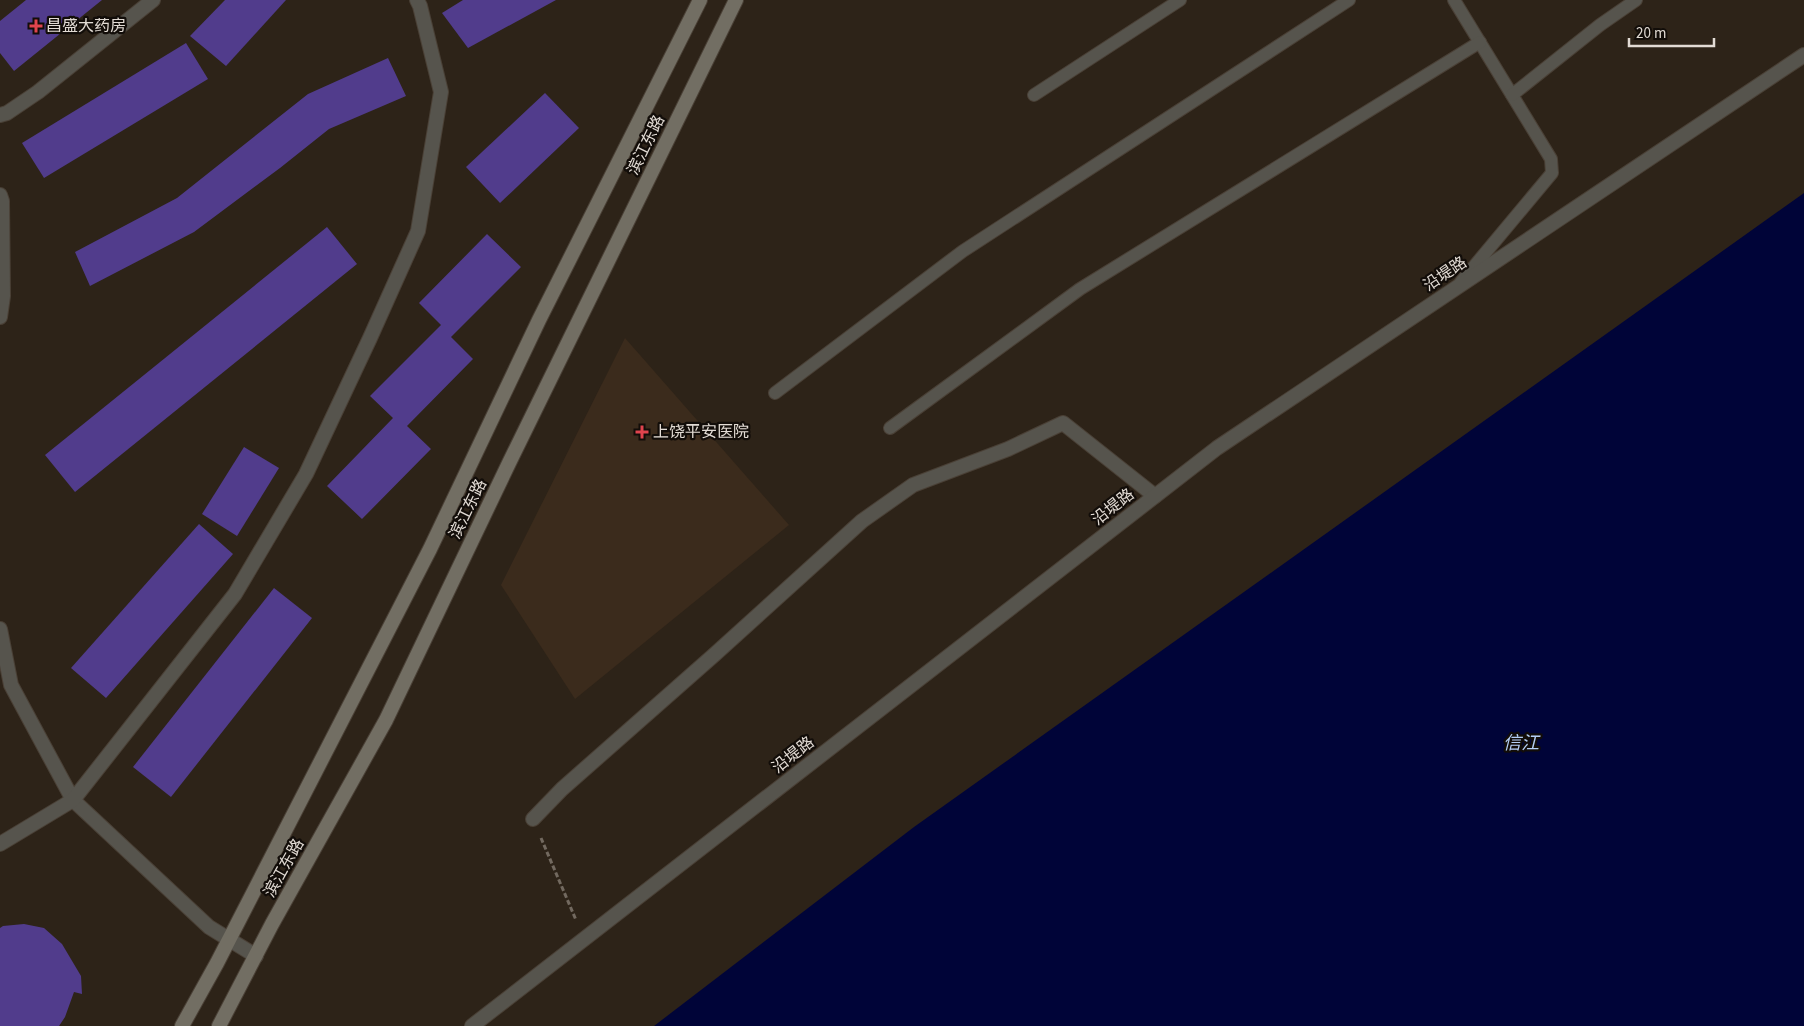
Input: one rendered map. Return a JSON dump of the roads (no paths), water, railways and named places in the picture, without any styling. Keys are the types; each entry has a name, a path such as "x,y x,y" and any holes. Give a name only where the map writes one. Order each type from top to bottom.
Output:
{"main road":[{"name":"滨江东路","path":"182,1026 229,940 430,549 539,320 700,0"},
{"name":"滨江东路","path":"219,1026 386,720 736,0"}],"street":[{"path":"0,115 38,92 153,0"},
{"path":"0,844 73,800 235,594 306,474 418,231 441,92 417,0"},
{"name":"沿堤路","path":"472,1026 1217,448 1804,55"},
{"path":"0,194 2,201 3,296 0,316"},
{"path":"533,819 562,790 862,521 912,485 1008,449 1063,423 1155,496"},
{"path":"0,629 12,685 73,800 209,927 256,956"}],"lane":[{"path":"1034,95 1180,0"},
{"path":"775,392 963,251 1349,0"},
{"path":"1454,0 1552,159 1552,173 1456,288"},
{"path":"1512,95 1600,25 1636,0"},
{"path":"890,428 1080,289 1480,42"}],"water":[{"name":"信江","path":"1804,193 1804,1026 654,1026 914,827"}],"place":[{"name":"昌盛大药房","path":"36,26"},
{"name":"上饶平安医院","path":"642,432"}]}
